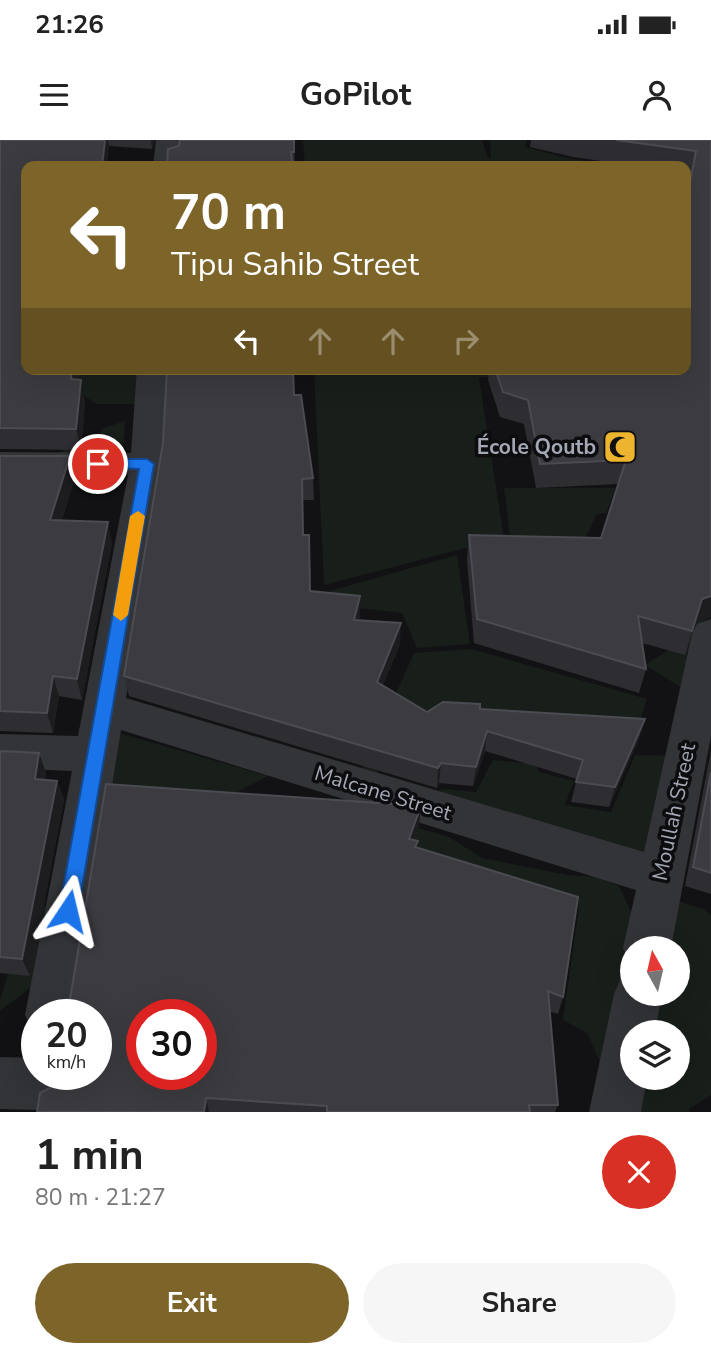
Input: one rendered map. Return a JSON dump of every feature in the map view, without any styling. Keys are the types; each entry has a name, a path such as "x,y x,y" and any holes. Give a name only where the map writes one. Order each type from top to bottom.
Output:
{"street":[{"path":"166,161 168,140"},
{"path":"53,999 147,464 153,375"},
{"path":"0,464 147,464"},
{"name":"Moullah Street","path":"649,936 711,634"},
{"name":"Malcane Street","path":"104,708 661,877"},
{"path":"0,751 96,754"},
{"path":"615,1112 636,1006"}],"shaded area":[{"path":"303,140 482,140 488,158 491,158 490,140 527,140 525,147 586,161 305,161"},
{"path":"77,375 146,375 144,404 97,404 70,387"},
{"path":"314,375 501,375 479,378 504,538 324,585"},
{"path":"125,421 123,455 53,458 65,449 85,451 103,428"},
{"path":"504,488 616,488 606,513 597,514 578,552 511,543"},
{"path":"457,555 470,644 417,648 402,613 323,604 330,591"},
{"path":"711,600 689,692 645,665 676,645"},
{"path":"471,649 647,699 630,751 396,735 372,786 361,772 414,653"},
{"path":"112,731 268,776 215,804 104,798"},
{"path":"635,755 682,756 657,871 435,801 441,789 476,792 493,760 536,764 539,772 574,781 565,805 611,812"},
{"path":"405,824 449,837 482,858 568,875 597,877 619,886 639,929 638,936 620,936 620,1006 625,1006 607,1088 598,1057 587,1033 563,1020 579,907 361,837"},
{"path":"32,897 59,916 42,979 0,1011 0,1000"},
{"path":"672,899 703,909 711,915 711,1095 689,1109 689,1112 637,1112 634,1090 690,1090 690,1020 643,1020 646,1006 690,1006 690,936 663,936"}],"building":[{"path":"0,140 105,140 103,161 21,161 21,375 71,375 71,379 81,380 76,429 0,428"},
{"path":"180,140 294,140 294,152 291,152 292,161 167,161 168,149 179,146"},
{"path":"616,140 711,140 711,596 702,599 692,631 638,616 646,669 477,619 469,535 601,538 626,460 540,464 528,400 503,392 497,375 691,375 691,177 696,151"},
{"path":"167,375 293,375 294,395 301,395 313,478 302,479 303,535 309,535 310,591 360,596 354,620 401,623 377,682 427,712 443,702 480,704 480,709 645,719 615,787 576,782 583,760 487,731 476,767 441,763 438,768 124,676 163,443"},
{"path":"0,456 70,456 50,520 108,522 77,679 53,676 47,713 0,711"},
{"path":"0,751 39,753 35,779 57,781 22,959 0,957"},
{"path":"711,772 711,873 693,867"},
{"path":"106,784 421,806 409,839 418,841 415,847 578,897 563,997 548,991 558,1105 529,1105 530,1112 327,1112 327,1106 206,1098 204,1112 37,1112 40,1093 46,1090 112,1090 112,999 70,999"}],"slow traffic":[{"path":"121,615 138,516"}],"place":[{"name":"École Qoutb","path":"620,447"}],"route":[{"path":"68,911 147,464 98,464"}]}
